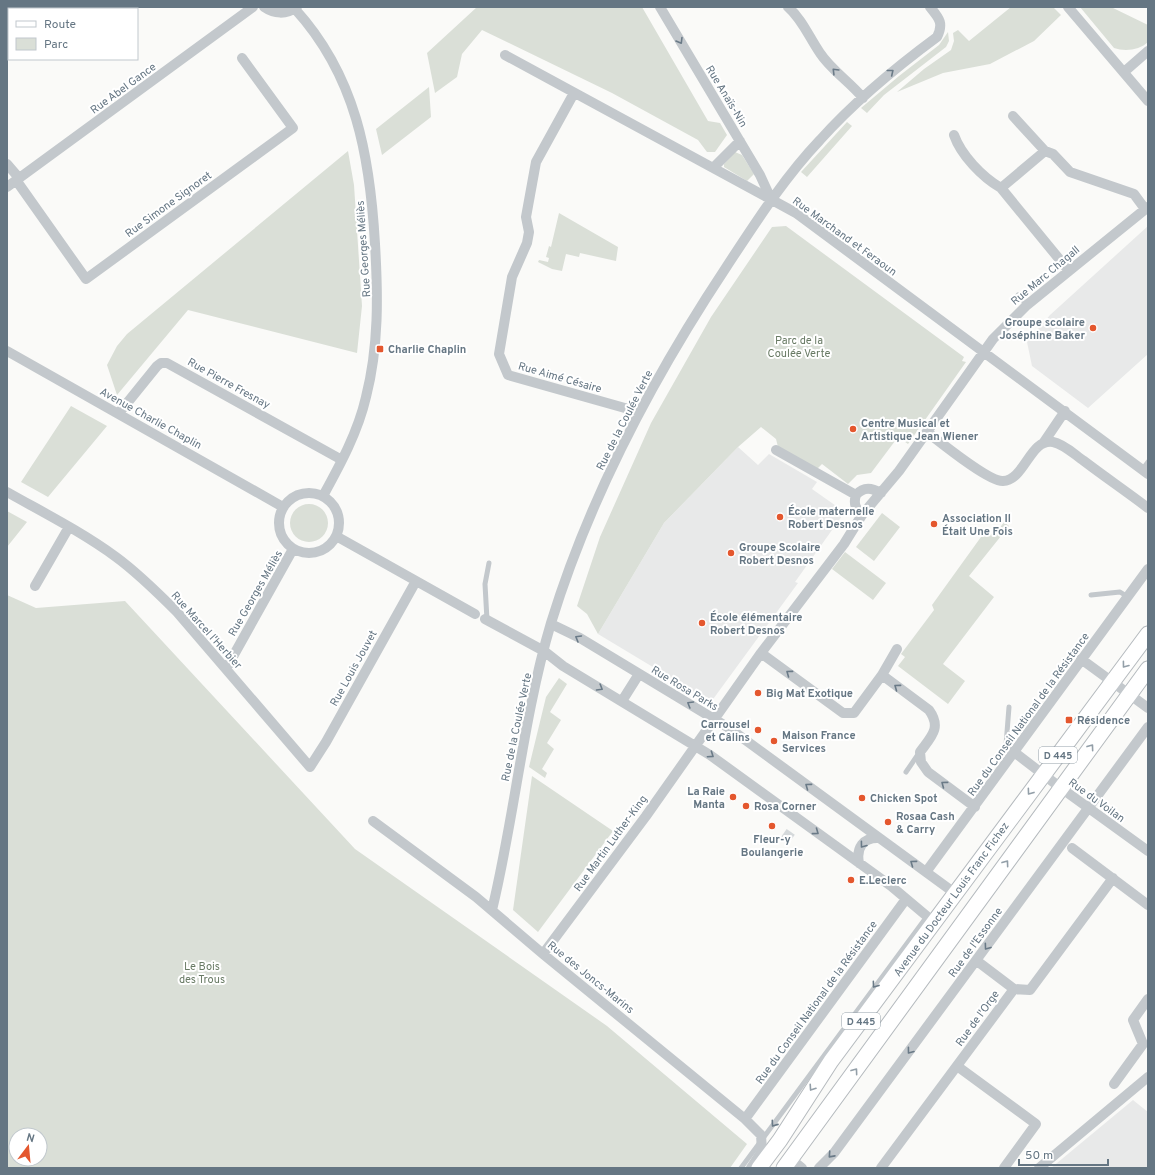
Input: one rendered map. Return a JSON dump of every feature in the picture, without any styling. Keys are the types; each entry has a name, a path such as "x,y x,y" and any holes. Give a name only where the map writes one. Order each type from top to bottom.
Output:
{"main road":[{"name":"Avenue du Docteur Louis Franc Fichez","path":"759,1168 780,1140 831,1061 931,920 956,894 1148,634"},
{"name":"D 445","path":"792,1165 874,1046 1148,669"},
{"path":"874,1046 897,998 961,909 962,903 956,894"},
{"path":"961,909 976,905"},
{"path":"931,920 940,925 950,923"}],"street":[{"name":"Rue Abel Gance","path":"7,187 253,7"},
{"name":"Rue Georges Méliès","path":"264,7 272,12 280,13 296,8 324,47 348,94 365,147 373,209 378,291 375,346 366,396 358,423 342,460 323,496"},
{"name":"Rue Anaïs-Nin","path":"660,7 760,175 771,199"},
{"path":"788,7 811,36 820,54 863,98"},
{"name":"Rue de la Coulée Verte","path":"492,910 500,877 526,728 551,624 585,529 639,412 706,298 771,199 819,140 863,98 870,89 937,37 941,28 941,22 930,7"},
{"path":"1068,7 1148,101"},
{"path":"1124,72 1148,51"},
{"name":"Rue Marchand et Feraoun","path":"505,55 796,213 984,353 1146,469"},
{"name":"Rue Simone Signoret","path":"18,179 86,279 293,128 242,58"},
{"name":"Rue Aimé Césaire","path":"574,93 536,162 526,217 529,232 528,242 512,276 500,354 508,375 639,412"},
{"path":"1013,116 1045,151 1053,154 1070,172 1134,194 1147,208"},
{"path":"954,135 958,145 988,180 1001,188 1069,271"},
{"path":"713,168 740,141"},
{"path":"1001,188 1045,151"},
{"path":"7,164 18,179"},
{"name":"Rue Marc Chagall","path":"761,653 844,544 862,515 881,493 1005,326 1028,305 1147,208"},
{"name":"Avenue Charlie Chaplin","path":"7,351 283,507"},
{"name":"Rue Pierre Fresnay","path":"119,413 157,366 161,363 167,363 342,460"},
{"path":"927,432 988,477 1002,482 1015,477 1037,448 1044,442 1065,412"},
{"path":"1044,442 1052,442 1060,445 1148,508"},
{"path":"776,450 856,495"},
{"path":"862,515 856,509 854,501 860,490 867,488 874,489 881,493"},
{"name":"Rue Marcel l'Herbier","path":"7,492 69,527 116,557 156,591 177,612 310,767"},
{"path":"314,493 323,496 330,501 339,518 339,527 336,536 331,544 318,552 303,553 293,550 281,535 278,526 279,516 283,507 296,495 314,493"},
{"path":"36,586 69,527"},
{"path":"336,536 475,614"},
{"name":"Rue Georges Méliès","path":"226,669 293,550"},
{"name":"Rue du Conseil National de la Résistance","path":"926,872 938,854 976,807 1081,659 1148,570"},
{"name":"Rue Louis Jouvet","path":"310,767 326,742 416,581"},
{"path":"486,620 544,650 563,666 710,755 859,863 931,920"},
{"name":"Rue Rosa Parks","path":"551,624 580,638 714,718 956,894"},
{"path":"761,653 843,713 849,714 854,713 882,676 897,649"},
{"name":"Rue Martin Luther-King","path":"543,954 642,821 761,653"},
{"path":"1081,659 1148,708"},
{"path":"622,701 639,674"},
{"path":"882,676 929,710 934,717 935,732 920,752 921,762 928,772 976,807"},
{"name":"Rue de l'Essonne","path":"819,1168 834,1152 977,961 1068,845 1089,808 1148,727"},
{"name":"Rue du Voilan","path":"1014,752 1043,775 1148,851"},
{"name":"Rue des Joncs-Marins","path":"373,821 492,910 543,954 745,1119 761,1135 762,1141"},
{"path":"859,863 858,857 861,845 865,840 879,838"},
{"path":"1068,845 1148,905"},
{"name":"Rue de l'Orge","path":"882,1168 1014,989 1030,990 1113,878"},
{"name":"Rue du Conseil National de la Résistance","path":"745,1119 906,899"},
{"path":"977,961 1014,989"},
{"path":"1114,1084 1143,1044 1133,1020 1148,999"},
{"path":"956,1066 1036,1124 1004,1168"},
{"path":"1039,1168 1148,1078"},
{"path":"751,1168 762,1150 762,1141"}],"lane":[{"path":"1018,295 1028,305"},
{"path":"486,620 485,584 488,563"},
{"path":"1090,595 1120,592 1128,597"},
{"path":"1009,707 1006,745 1014,752"},
{"path":"906,772 920,752"},
{"path":"741,1168 931,920"}],"shaded area":[{"name":"Groupe scolaire Joséphine Baker","path":"1148,226 1148,354 1088,408 1032,366 1027,342 1050,315"},
{"name":"Groupe Scolaire Robert Desnos","path":"738,447 758,465 769,454 817,482 812,489 839,508 842,516 795,582 798,583 711,702 598,634 664,523"},
{"path":"1133,1100 1148,1112 1148,1168 1051,1168"}],"green space":[{"path":"477,7 642,7 708,121 720,123 727,135 715,152 707,152 698,140 612,93 482,30 462,54 457,77 435,93 427,53"},
{"path":"1011,7 1053,7 1061,15 1034,41 990,64 943,73 897,92 924,69 951,50 954,41 953,33 958,30 969,41"},
{"path":"1080,7 1111,7 1148,25 1148,42 1141,47 1132,50 1114,48"},
{"path":"948,32 949,41 946,47 884,95 867,113 861,108 939,45"},
{"path":"429,87 431,117 382,155 376,129"},
{"path":"847,122 852,126 807,177 801,172"},
{"path":"348,151 354,185 362,306 357,353 188,310 117,395 107,365 117,346 127,334"},
{"path":"735,152 742,155 754,174 747,181 724,167 724,164"},
{"path":"559,213 618,247 616,261 580,253 579,257 566,254 562,271 552,269 538,262 539,260 548,262 549,258 546,257 549,246 551,247"},
{"name":"Parc de la Coulée Verte","path":"786,226 964,357 962,361 966,362 908,444 898,437 871,473 857,475 848,484 822,464 816,470 778,447 776,439 761,427 738,447 664,523 598,634 587,614 577,606 600,537 651,423 711,317 772,227"},
{"path":"71,406 107,426 48,497 21,482"},
{"path":"305,504 313,504 320,507 325,512 328,523 325,534 320,539 313,542 305,542 298,539 293,534 290,527 290,519 293,512 298,507"},
{"path":"7,511 27,522 7,547"},
{"path":"882,513 900,527 874,561 856,547"},
{"path":"1004,522 1009,526 969,576 994,597 943,664 965,681 948,704 898,666 905,657 901,654 934,610 932,605 986,530 994,536"},
{"path":"845,552 886,583 873,600 832,569"},
{"name":"Le Bois des Trous","path":"7,595 36,608 125,601 355,849 607,1026 747,1144 730,1168 7,1168"},
{"path":"559,678 567,684 550,712 561,720 547,743 554,749 542,769 547,773 545,778 529,767 546,697"},
{"path":"532,776 613,831 538,932 513,910"}],"tunnel":[{"path":"785,840 792,830"}],"place":[{"name":"Groupe scolaire Joséphine Baker","path":"1093,328"},
{"name":"Charlie Chaplin","path":"380,349"},
{"name":"Centre Musical et Artistique Jean Wiener","path":"853,429"},
{"name":"École maternelle Robert Desnos","path":"780,517"},
{"name":"Association Il Était Une Fois","path":"934,524"},
{"name":"Groupe Scolaire Robert Desnos","path":"731,553"},
{"name":"École élémentaire Robert Desnos","path":"702,623"},
{"name":"Big Mat Exotique","path":"758,693"},
{"name":"Résidence","path":"1069,720"},
{"name":"Carrousel et Câlins","path":"758,730"},
{"name":"Maison France Services","path":"774,741"},
{"name":"La Raie Manta","path":"733,797"},
{"name":"Chicken Spot","path":"862,798"},
{"name":"Rosa Corner","path":"746,806"},
{"name":"Rosaa Cash & Carry","path":"888,822"},
{"name":"Fleur-y Boulangerie","path":"772,826"},
{"name":"E.Leclerc","path":"851,880"}]}
